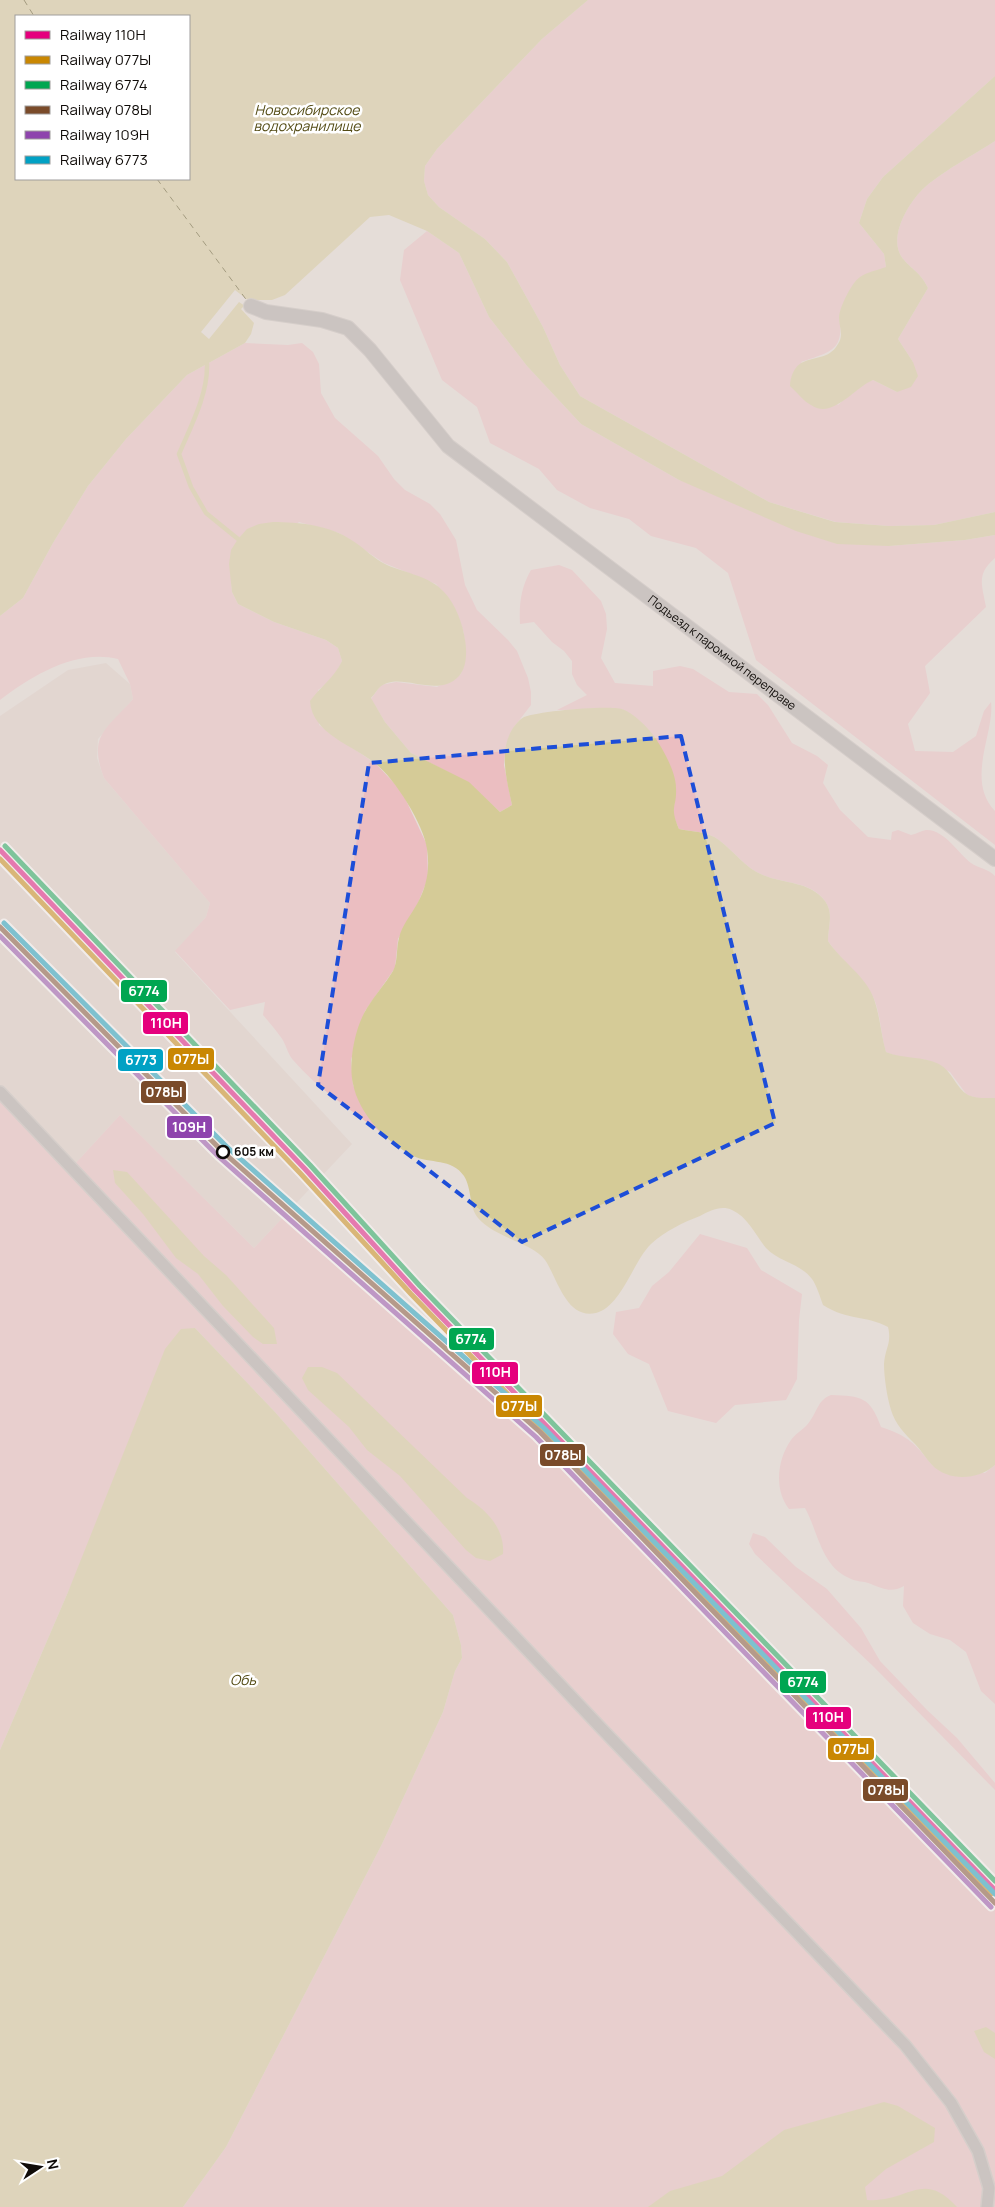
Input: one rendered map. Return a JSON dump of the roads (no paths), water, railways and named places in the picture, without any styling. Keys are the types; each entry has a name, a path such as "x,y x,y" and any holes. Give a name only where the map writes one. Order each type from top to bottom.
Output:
{"street":[{"name":"Подъезд к паромной переправе","path":"251,306 266,312 322,320 348,328 370,350 448,446 995,859"},
{"path":"0,1092 602,1729 905,2045 951,2104 978,2151 989,2188 987,2207"}],"water":[{"name":"Новосибирское водохранилище","path":"0,0 588,0 542,39 437,149 425,166 424,181 428,195 439,207 485,239 507,262 543,327 560,365 580,396 769,502 835,522 889,526 934,525 995,512 995,535 965,540 889,546 837,544 796,531 679,480 581,424 527,366 489,317 459,253 427,231 389,215 370,217 285,295 272,300 250,300 241,309 254,323 251,334 245,343 187,375 126,439 88,486 53,543 23,598 0,616"},
{"path":"995,76 995,141 947,171 922,190 911,203 899,230 897,239 901,256 922,278 928,288 898,339 913,362 918,376 911,387 897,392 873,380 835,406 819,409 811,405 790,386 797,366 832,351 841,338 839,318 850,290 860,277 886,267 884,254 859,223 867,199 883,177"},
{"path":"273,522 304,524 334,531 353,541 382,563 432,582 452,602 460,621 466,644 465,664 459,676 450,683 430,686 398,681 388,683 380,687 371,698 385,722 411,753 469,782 500,812 512,805 506,776 506,746 513,728 521,719 532,715 573,709 614,708 627,711 651,732 668,761 674,775 676,795 674,816 679,829 705,833 714,837 757,872 771,878 804,886 825,901 830,915 828,941 870,991 876,1005 886,1052 933,1061 943,1067 968,1095 978,1098 995,1098 995,1465 980,1474 964,1477 947,1474 932,1465 901,1429 891,1410 884,1369 889,1342 888,1327 880,1323 841,1314 823,1305 812,1279 802,1269 771,1253 738,1213 720,1208 681,1224 662,1235 645,1251 613,1302 605,1309 596,1313 586,1313 577,1310 570,1304 558,1286 545,1260 539,1254 494,1231 478,1218 473,1209 467,1181 459,1170 447,1164 413,1156 393,1143 375,1126 356,1095 351,1066 352,1055 356,1035 363,1016 395,967 400,933 415,908 425,884 428,870 427,849 425,839 415,816 392,780 367,757 335,738 318,722 312,712 310,701 342,661 338,648 326,640 274,622 238,604 232,592 229,564 231,550 247,529 259,524"},
{"path":"113,1170 127,1172 204,1256 226,1275 274,1328 277,1344 263,1344 253,1337 223,1306 198,1274 176,1258 143,1214 115,1183"},
{"name":"Обь","path":"195,1328 275,1412 453,1615 461,1645 462,1658 455,1671 443,1712 382,1844 226,2147 183,2207 0,2207 0,1750 68,1592 165,1349 181,1329"},
{"path":"308,1367 322,1367 337,1373 467,1498 488,1514 501,1536 503,1554 490,1561 476,1558 466,1550 400,1476 367,1450 349,1427 308,1390 302,1378"},
{"path":"986,2027 995,2033 995,2059 984,2052 974,2031"},
{"path":"884,2102 898,2106 935,2128 934,2142 886,2169 865,2187 867,2200 881,2200 924,2189 934,2190 945,2196 957,2207 648,2207 670,2191 722,2176 784,2130"}],"waterway":[{"path":"207,364 207,375 202,398 179,454 191,487 206,513 238,539"}],"rail line":[{"name":"6774","path":"5,846 310,1165 420,1286 995,1881"},
{"name":"110Н","path":"0,850 305,1169 415,1290 995,1890"},
{"name":"077Ы","path":"0,859 300,1173 411,1294 991,1894"},
{"name":"6773","path":"4,923 227,1147 544,1428 995,1894"},
{"name":"078Ы","path":"0,927 223,1152 540,1432 995,1903"},
{"name":"109Н","path":"0,936 219,1157 536,1437 991,1907"}],"place":[{"name":"605 км","path":"223,1152"}]}
